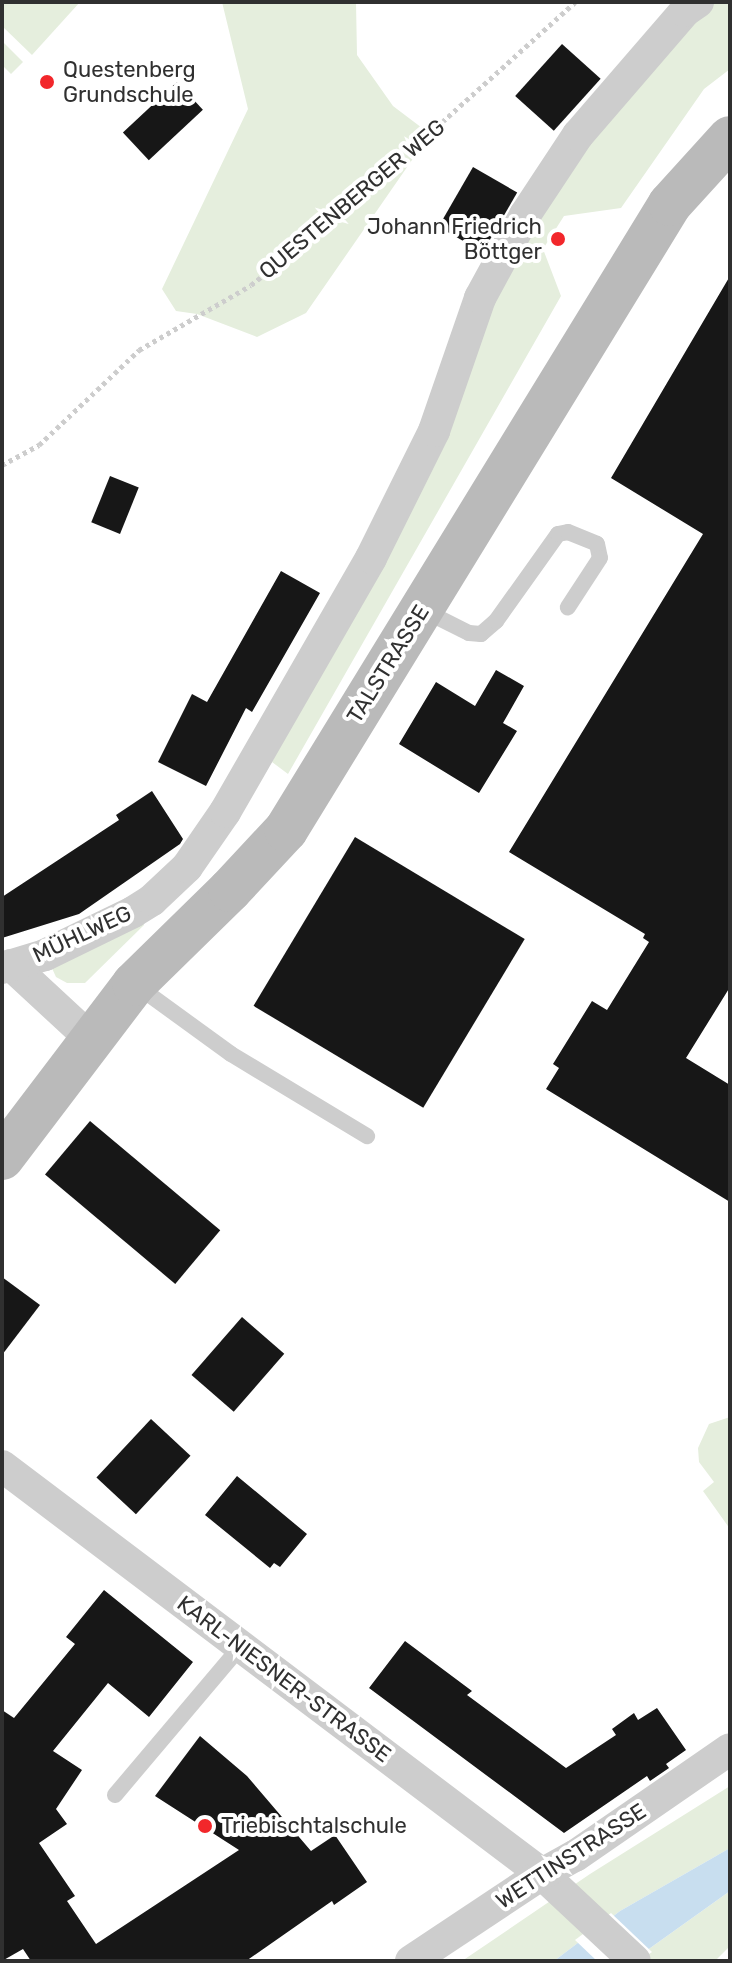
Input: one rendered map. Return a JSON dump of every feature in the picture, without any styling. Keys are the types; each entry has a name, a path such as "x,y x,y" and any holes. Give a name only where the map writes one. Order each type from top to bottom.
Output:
{"main road":[{"name":"TALSTRASSE","path":"2,1158 134,984 286,830 670,204 730,138"}],"street":[{"name":"MÜHLWEG","path":"6,966 56,950 152,900 187,867 225,812 371,558 434,431 480,298 525,215 578,135 685,11 698,2"},
{"name":"MÜHLWEG","path":"6,966 91,1039"},
{"name":"KARL-NIESNER-STRASSE","path":"2,1466 554,1883 635,1961"},
{"name":"WETTINSTRASSE","path":"411,1961 554,1883 575,1856 730,1749"}],"lane":[{"path":"421,609 469,633 481,634 496,621 558,534 568,532 597,544 600,558 568,607"},
{"path":"134,984 231,1054 367,1136"},
{"path":"115,1795 241,1646"}],"path":[{"name":"QUESTENBERGER WEG","path":"2,465 39,445 89,402 139,350 251,285 341,213 575,2"}],"green space":[{"path":"2,2 80,2 32,55 2,26"},
{"path":"222,2 356,2 357,55 393,106 430,134 306,313 257,337 197,314 176,311 162,289 248,109"},
{"path":"696,2 730,2 730,69 704,89 621,208 564,216 543,249 561,296 288,774 272,762 502,268 623,97"},
{"path":"2,41 23,62 11,74 2,65"},
{"path":"143,921 144,925 85,983 67,983 56,977 51,966"},
{"path":"730,1417 730,1529 703,1491 714,1482 699,1462 698,1448 709,1424"},
{"path":"730,1786 730,1848 620,1911 554,1961 462,1961 590,1874"},
{"path":"730,1891 730,1946 715,1961 632,1961"}],"water":[{"path":"730,1848 730,1891 632,1961 554,1961 620,1911"}],"pier":[{"path":"611,1913 652,1952 639,1961 597,1961 575,1940"}],"building":[{"path":"562,44 601,79 554,131 515,96"},
{"path":"177,82 203,110 149,160 123,132"},
{"path":"473,167 517,192 483,252 438,227"},
{"path":"730,276 730,987 686,1058 730,1085 730,1202 546,1089 559,1068 553,1064 592,1001 607,1010 649,942 643,938 645,934 509,852 703,534 611,478"},
{"path":"110,476 139,488 120,534 91,522"},
{"path":"281,571 320,593 252,712 246,708 206,786 158,762 192,694 207,702"},
{"path":"496,670 524,686 503,723 517,731 479,793 399,744 436,682 475,706"},
{"path":"152,791 183,839 180,844 79,914 2,938 2,897 119,820 116,815"},
{"path":"355,837 525,939 423,1108 254,1006"},
{"path":"90,1121 220,1230 175,1284 45,1175"},
{"path":"2,1277 40,1305 2,1355"},
{"path":"242,1317 284,1354 234,1412 191,1375"},
{"path":"151,1419 190,1456 136,1514 96,1478"},
{"path":"237,1476 307,1534 280,1567 274,1563 270,1568 205,1515"},
{"path":"104,1590 193,1662 149,1717 108,1683 53,1751 82,1770 56,1809 67,1824 39,1843 75,1896 67,1901 96,1944 239,1850 155,1796 200,1736 247,1776 311,1851 335,1835 367,1882 334,1905 332,1901 246,1961 31,1961 23,1949 2,1961 2,1710 14,1718 75,1644 66,1637"},
{"path":"405,1641 472,1691 467,1695 566,1768 616,1735 612,1729 634,1713 638,1720 657,1708 686,1750 666,1764 669,1768 650,1781 647,1776 564,1833 369,1688"}],"place":[{"name":"Questenberg Grundschule","path":"47,82"},
{"name":"Johann Friedrich Böttger","path":"558,239"},
{"name":"Triebischtalschule","path":"205,1826"}]}
